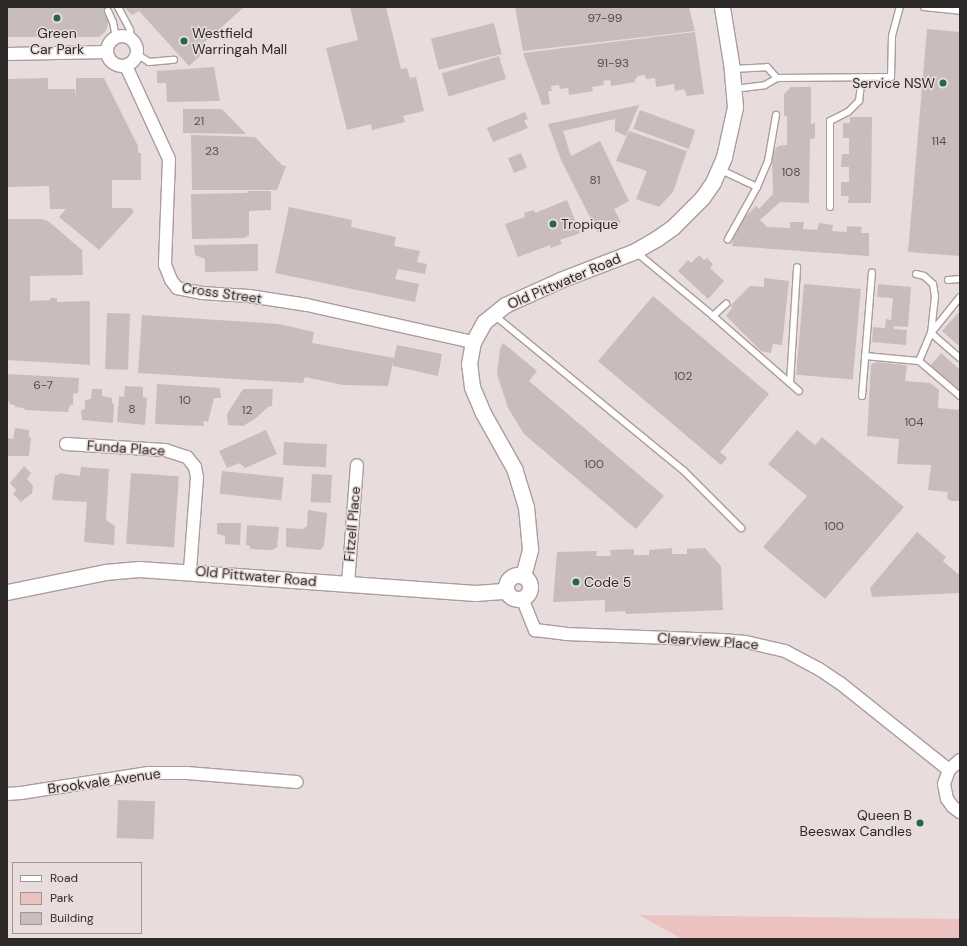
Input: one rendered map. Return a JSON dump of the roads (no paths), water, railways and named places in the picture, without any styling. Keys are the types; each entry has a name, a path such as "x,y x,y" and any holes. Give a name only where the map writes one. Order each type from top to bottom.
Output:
{"street":[{"name":"Old Pittwater Road","path":"523,576 530,549 526,506 515,470 482,413 472,387 469,364 473,342 478,332 493,314 520,297 635,251 656,239 688,213 702,198 719,169 735,107 732,69 722,7"},
{"path":"126,36 131,38 137,46 138,55 132,64 126,66 114,64 110,61 107,52 108,47 116,37 126,36"},
{"path":"7,54 107,52"},
{"name":"Cross Street","path":"126,66 169,159 168,234 165,266 171,280 177,288 202,293 249,296 307,305 473,342"},
{"name":"Funda Place","path":"66,444 165,450 187,458 195,467 197,477 190,571"},
{"name":"Fitzell Place","path":"348,584 357,465"},
{"name":"Old Pittwater Road","path":"7,592 106,572 139,569 190,571 475,593 506,591"},
{"path":"515,575 523,576 528,581 530,588 528,594 522,598 514,598 506,591 505,586 508,579 515,575"},
{"name":"Clearview Place","path":"522,598 535,630 566,634 746,642 785,651 819,669 840,683 949,770"},
{"path":"960,760 949,770 945,779 945,794 950,803 960,812"},
{"name":"Brookvale Avenue","path":"7,794 148,772 187,773 297,782"}],"lane":[{"path":"118,7 130,30 131,38"},
{"path":"734,89 765,85 777,78 891,77 892,36 900,7"},
{"path":"924,7 960,11"},
{"path":"108,11 113,22 116,37"},
{"path":"138,55 149,62 174,60"},
{"path":"732,69 767,67 777,78"},
{"path":"830,207 830,120 848,112 859,101 862,77"},
{"path":"728,239 757,187 768,161 776,115"},
{"path":"719,169 757,187"},
{"path":"635,251 713,316 799,391"},
{"path":"790,383 797,267"},
{"path":"862,396 872,272"},
{"path":"916,274 924,276 933,284 934,296 931,333"},
{"path":"948,280 960,280"},
{"path":"919,361 931,333 960,297"},
{"path":"713,316 726,304"},
{"path":"493,314 684,471 741,528"},
{"path":"931,333 960,358"},
{"path":"865,356 919,361 960,396"}],"place":[{"name":"Green Car Park","path":"57,18"},
{"name":"Westfield Warringah Mall","path":"184,41"},
{"name":"Service NSW","path":"943,83"},
{"name":"Tropique","path":"553,224"},
{"name":"Code 5","path":"576,582"},
{"name":"Queen B Beeswax Candles","path":"920,823"}]}
